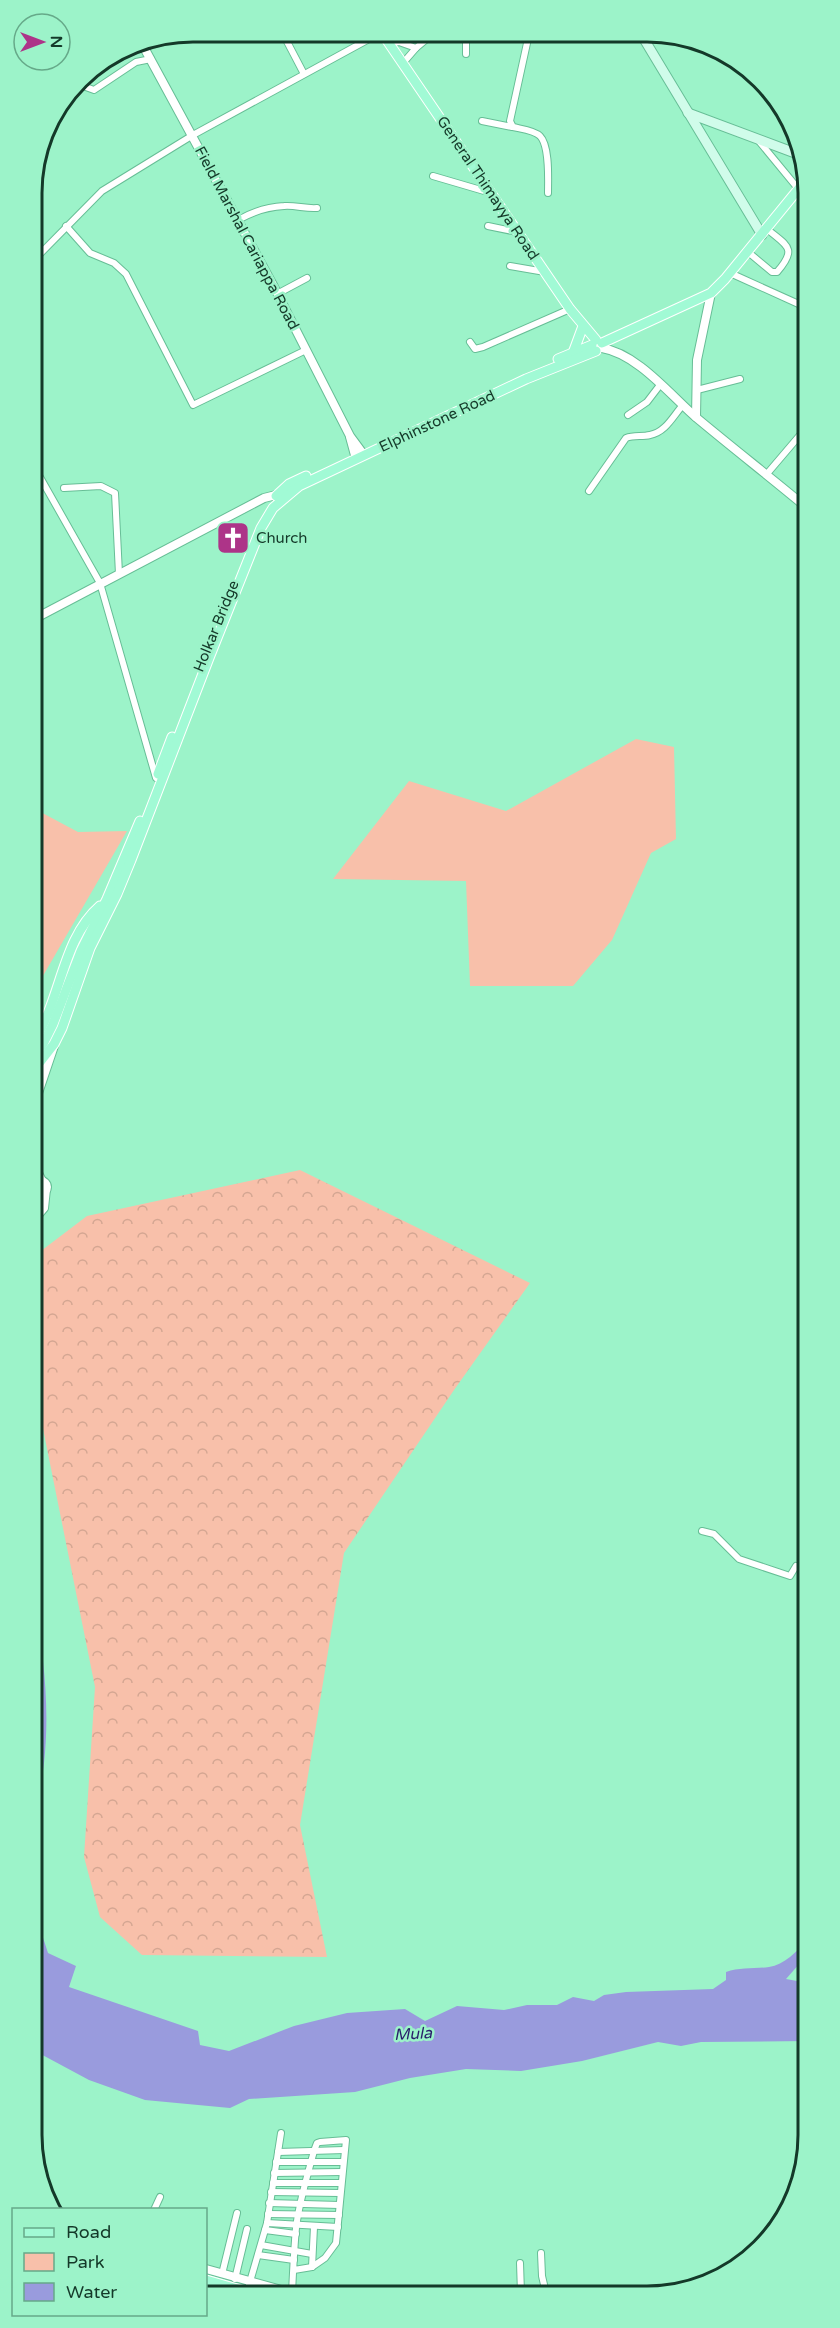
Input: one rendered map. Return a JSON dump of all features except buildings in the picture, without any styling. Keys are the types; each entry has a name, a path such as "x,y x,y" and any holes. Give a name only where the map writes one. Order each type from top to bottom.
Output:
{"main road":[{"path":"646,42 764,232"},
{"name":"General Thimayya Road","path":"389,44 570,309 585,327 594,330 600,337 598,345"},
{"path":"688,113 792,152"},
{"name":"Elphinstone Road","path":"159,780 261,528 279,497 359,455 711,293 798,197"},
{"path":"573,353 585,327"},
{"path":"359,455 573,353 598,345"},
{"path":"42,1042 53,1024 81,951 107,899 159,780"},
{"path":"42,1059 54,1044 90,948 117,894 159,780"},
{"path":"42,1026 50,1011 76,936 86,919 107,899"},
{"path":"207,2280 232,2286"}],"street":[{"path":"287,42 304,75"},
{"path":"42,253 102,190 193,135 364,42"},
{"path":"389,44 399,42 416,48"},
{"path":"403,63 423,42"},
{"path":"466,42 466,54"},
{"path":"513,127 510,121 527,42"},
{"name":"Field Marshal Cariappa Road","path":"146,50 278,294 359,455"},
{"path":"85,87 94,90 136,62 151,59"},
{"path":"482,121 535,132 543,140 549,174 548,193"},
{"path":"756,139 798,188"},
{"path":"434,176 491,193"},
{"path":"238,220 251,212 268,208 286,206 300,209 317,208"},
{"path":"66,226 90,253 114,263 126,274 193,405 306,350"},
{"path":"488,226 518,232"},
{"path":"748,252 772,272 777,272 786,262 789,256 788,249 764,232"},
{"path":"510,266 545,272"},
{"path":"730,273 798,304"},
{"path":"278,294 307,278"},
{"path":"696,417 697,360 711,293"},
{"path":"471,342 475,349 483,347 570,309"},
{"path":"598,345 615,350 634,362 696,417 798,500"},
{"path":"697,390 709,389 740,379"},
{"path":"628,415 647,402 660,385"},
{"path":"589,491 626,438 649,436 664,429 683,405"},
{"path":"766,474 798,437"},
{"path":"42,481 100,583 159,780"},
{"path":"64,488 101,486 115,493 119,573"},
{"name":"Elphinstone Road","path":"42,615 264,498 279,497"},
{"path":"42,1081 54,1044"},
{"path":"42,1181 46,1183 42,1210"},
{"path":"42,1192 46,1189"},
{"path":"702,1531 714,1534 739,1559 790,1576 796,1566"},
{"path":"250,2286 266,2227 281,2133"},
{"path":"293,2286 296,2230 314,2151 317,2143 346,2140 336,2243 326,2258 312,2267 294,2270"},
{"path":"278,2152 314,2151"},
{"path":"276,2162 343,2162"},
{"path":"274,2173 342,2172"},
{"path":"273,2183 341,2183"},
{"path":"271,2192 340,2193"},
{"path":"155,2208 160,2197"},
{"path":"269,2204 339,2205"},
{"path":"222,2274 237,2213"},
{"path":"268,2214 339,2215"},
{"path":"266,2227 296,2230 338,2227"},
{"path":"312,2267 314,2227"},
{"path":"235,2278 247,2229"},
{"path":"261,2245 295,2249 312,2254"},
{"path":"541,2253 544,2286"},
{"path":"258,2255 294,2260"},
{"path":"520,2263 521,2286"},
{"path":"207,2269 235,2278 244,2286"}],"green space":[{"path":"636,739 674,747 676,839 651,853 612,940 573,986 470,986 466,881 333,879 409,781 506,811"},
{"path":"42,813 78,832 127,831 42,977"},
{"path":"300,1170 530,1283 454,1390 344,1553 300,1825 327,1957 142,1955 100,1917 84,1857 95,1687 42,1424 42,1250 87,1216"}],"water":[{"path":"42,1652 46,1702 42,1775"},
{"name":"Mula","path":"42,1935 48,1953 76,1966 69,1987 198,2031 200,2045 229,2051 294,2026 347,2013 405,2009 425,2021 457,2006 504,2010 527,2005 557,2005 573,1997 594,2001 604,1995 626,1992 713,1989 726,1980 726,1972 775,1966 798,1949 798,1965 786,1979 798,1981 798,2041 701,2042 681,2046 658,2042 582,2061 521,2071 466,2069 410,2078 355,2092 249,2099 230,2108 145,2100 89,2080 42,2055"}],"place":[{"name":"Church","path":"233,538"}]}
